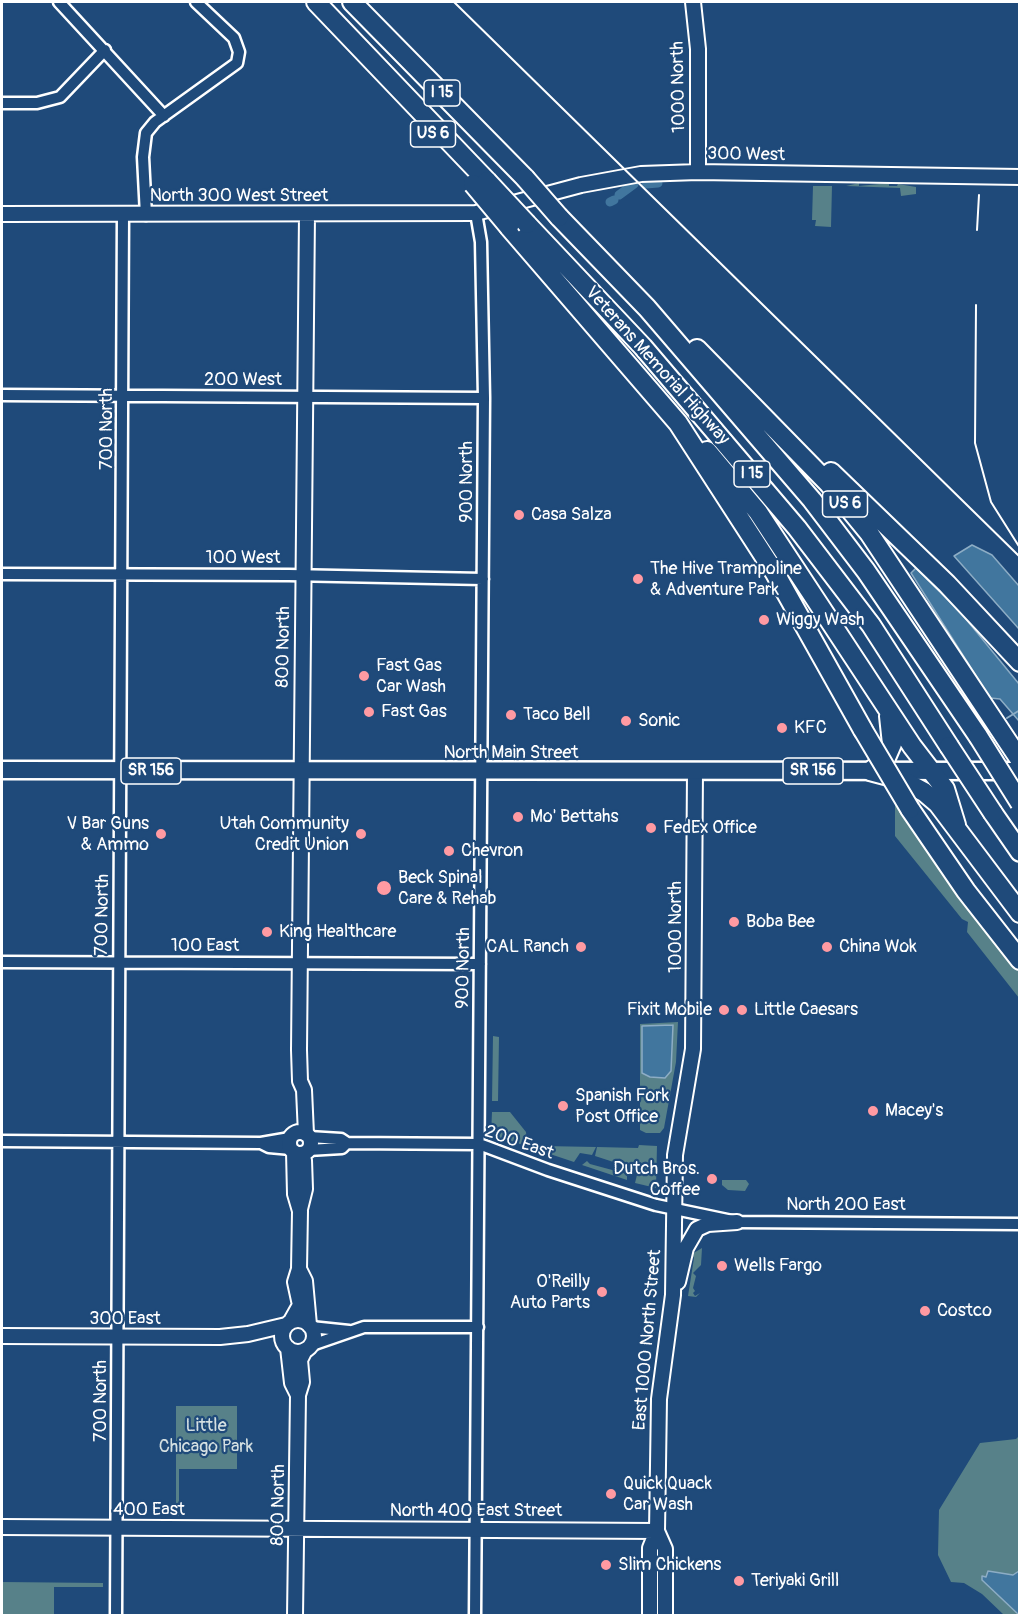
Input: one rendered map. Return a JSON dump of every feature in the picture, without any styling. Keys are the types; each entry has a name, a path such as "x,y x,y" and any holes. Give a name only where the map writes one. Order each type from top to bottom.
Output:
{"highway":[{"name":"Veterans Memorial Highway","path":"316,2 392,82 518,225 643,347 797,528 871,625 1020,852"},
{"name":"Veterans Memorial Highway","path":"352,2 525,178 559,217 647,308 761,438 866,571 1020,802"},
{"path":"518,225 678,423 775,573 910,809 966,891 1020,960"},
{"name":"US 6","path":"647,308 702,354 750,400 829,484 869,533 1020,760"},
{"path":"750,400 874,513 947,584 1020,662"},
{"path":"678,423 686,427 705,448 758,512 885,705 945,789 956,825"},
{"path":"870,771 885,760 892,744 891,721 885,705"},
{"path":"870,771 900,779 924,792 956,825 1020,913"}],"main road":[{"name":"North Main Street","path":"2,771 1020,771"}],"street":[{"path":"59,2 164,116"},
{"path":"146,215 143,157 146,133 164,116 237,63 239,52 234,38 196,2"},
{"name":"1000 North","path":"693,2 698,49 698,172"},
{"path":"2,103 37,103 60,97 105,50"},
{"name":"300 West","path":"476,213 582,184 641,174 698,172 1020,177"},
{"name":"North 300 West Street","path":"2,214 476,213"},
{"name":"900 North","path":"475,1616 484,398 481,242 476,213"},
{"name":"700 North","path":"116,1616 123,214"},
{"name":"800 North","path":"289,1323 300,1305 295,1282 299,1269 300,1211 295,1194 300,1143 295,1095 300,1081 307,214"},
{"name":"200 West","path":"2,396 484,398"},
{"name":"100 West","path":"2,574 123,573 483,579"},
{"name":"1000 North","path":"688,1082 693,1035 695,772"},
{"name":"100 East","path":"2,962 480,964"},
{"name":"East 1000 North Street","path":"657,1531 659,1400 673,1295 675,1155 688,1082"},
{"name":"200 East","path":"2,1141 300,1143 342,1148 347,1143 478,1144 548,1170 674,1210"},
{"name":"North 200 East","path":"674,1210 692,1211 737,1222 1020,1224"},
{"path":"673,1295 685,1260 686,1248 695,1231 708,1224 737,1222"},
{"name":"800 North","path":"299,1269 305,1281 310,1326"},
{"path":"349,1330 297,1351 286,1346 282,1334 289,1323 301,1320 310,1326 349,1330 372,1327 478,1327"},
{"name":"300 East","path":"2,1336 220,1337 248,1334 289,1323"},
{"path":"307,1348 313,1338 310,1326"},
{"name":"300 East","path":"248,1334 270,1338 286,1346"},
{"name":"800 North","path":"286,1346 292,1383 298,1395"},
{"name":"800 North","path":"296,1616 298,1395 302,1382 300,1360 307,1348"},
{"name":"400 East","path":"2,1527 296,1528"},
{"name":"North 400 East Street","path":"296,1528 657,1531"},
{"path":"650,1616 650,1548 657,1531"},
{"path":"657,1531 665,1549 665,1616"}],"green space":[{"path":"859,183 859,186 889,183 889,186 898,184 916,187 916,194 901,196 900,188 846,186"},
{"path":"813,186 832,186 831,227 815,226 816,220 812,220"},
{"path":"895,799 998,945 1019,970 1019,998 967,932 968,922 962,919 895,836"},
{"path":"678,1022 676,1062 664,1128 660,1133 646,1133 640,1130 640,1024"},
{"path":"493,1036 499,1037 498,1101 492,1101"},
{"path":"492,1112 510,1112 526,1132 527,1144 531,1144 530,1147 491,1135"},
{"path":"639,1145 657,1146 656,1188 635,1183 637,1175 635,1169 595,1156 597,1147 638,1148"},
{"path":"543,1146 596,1147 592,1155 580,1153 574,1162 541,1151"},
{"path":"587,1161 590,1164 627,1174 627,1180 582,1165"},
{"path":"722,1180 746,1180 749,1184 745,1191 728,1190 722,1185"},
{"path":"702,1248 701,1265 693,1273 696,1276 693,1293 695,1296 700,1293 696,1297 688,1296 694,1258 692,1254"},
{"name":"Little Chicago Park","path":"176,1406 237,1406 237,1469 179,1469 179,1516 176,1515"},
{"path":"1019,1436 1019,1615 1004,1615 982,1594 964,1583 951,1582 938,1555 939,1510 980,1443 1016,1439"},
{"path":"2,1582 103,1583 103,1587 54,1587 54,1615 2,1616"}],"water":[{"path":"972,545 992,555 1019,586 1019,629 954,556"},
{"path":"916,568 961,613 1019,684 1019,721 1000,699 990,698 911,573"},
{"path":"673,1025 671,1071 665,1078 650,1077 642,1073 642,1026"},
{"path":"988,1571 1013,1575 1019,1571 1019,1615 982,1580 982,1576 986,1577"}],"waterway":[{"path":"646,184 658,183"},
{"path":"619,195 634,184"},
{"path":"610,202 614,200"},
{"path":"1007,718 1020,710"}],"railway":[{"path":"454,2 1020,557"},
{"path":"977,230 979,195"},
{"path":"976,305 975,443 991,502 1020,548"}],"place":[{"name":"Casa Salza","path":"519,515"},
{"name":"The Hive Trampoline & Adventure Park","path":"638,579"},
{"name":"Wiggy Wash","path":"764,620"},
{"name":"Fast Gas Car Wash","path":"364,676"},
{"name":"Fast Gas","path":"369,712"},
{"name":"Taco Bell","path":"511,715"},
{"name":"Sonic","path":"626,721"},
{"name":"KFC","path":"782,728"},
{"name":"Mo' Bettahs","path":"518,817"},
{"name":"FedEx Office","path":"651,828"},
{"name":"V Bar Guns & Ammo","path":"161,834"},
{"name":"Utah Community Credit Union","path":"361,834"},
{"name":"Chevron","path":"449,851"},
{"name":"Beck Spinal Care & Rehab","path":"384,888"},
{"name":"Boba Bee","path":"734,922"},
{"name":"King Healthcare","path":"267,932"},
{"name":"CAL Ranch","path":"581,947"},
{"name":"China Wok","path":"827,947"},
{"name":"Fixit Mobile","path":"724,1010"},
{"name":"Little Caesars","path":"742,1010"},
{"name":"Spanish Fork Post Office","path":"563,1106"},
{"name":"Macey's","path":"873,1111"},
{"name":"Dutch Bros. Coffee","path":"712,1179"},
{"name":"Wells Fargo","path":"722,1266"},
{"name":"O'Reilly Auto Parts","path":"602,1292"},
{"name":"Costco","path":"925,1311"},
{"name":"Quick Quack Car Wash","path":"611,1494"},
{"name":"Slim Chickens","path":"606,1565"},
{"name":"Teriyaki Grill","path":"739,1581"}]}
